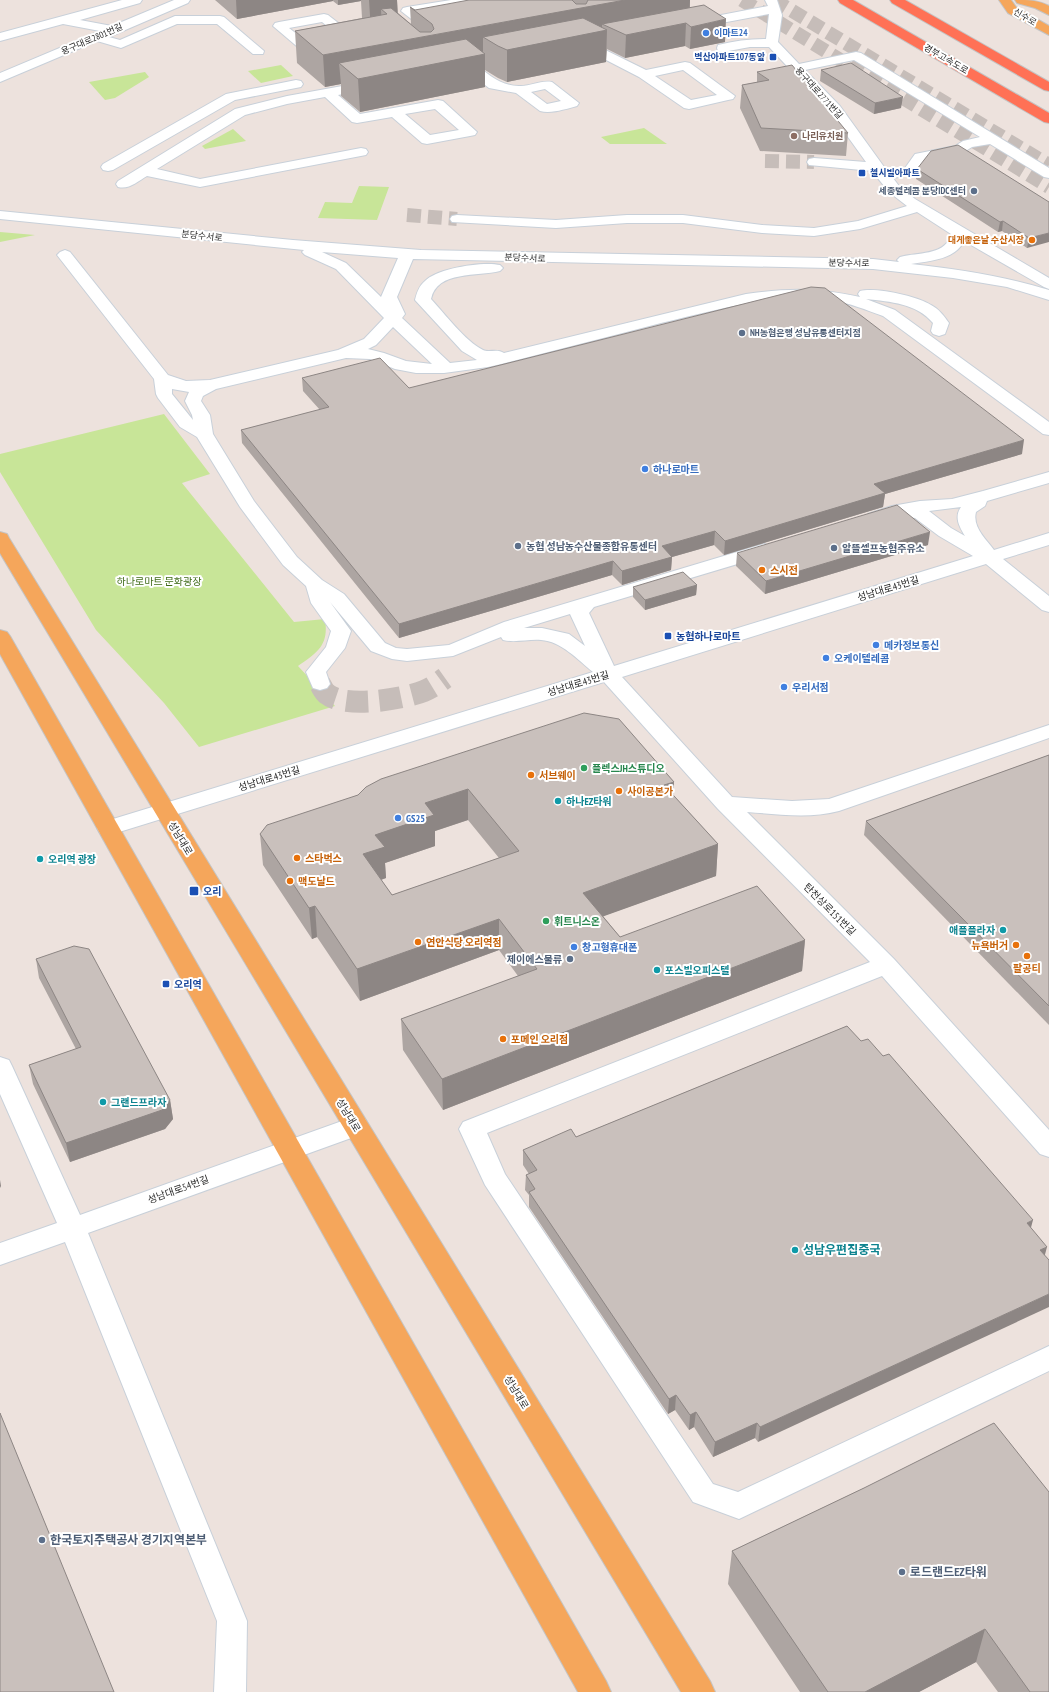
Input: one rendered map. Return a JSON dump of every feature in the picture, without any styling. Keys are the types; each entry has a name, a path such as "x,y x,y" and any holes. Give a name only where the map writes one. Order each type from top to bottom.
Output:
{"highway":[{"name":"경부고속도로","path":"844,0 1049,119"},
{"path":"896,0 1049,87"},
{"path":"1023,72 1049,83"}],"main road":[{"name":"신수로","path":"1005,0 1012,10 1049,31"},
{"name":"신수로","path":"1021,0 1039,5 1049,10"},
{"name":"성남대로","path":"0,538 699,1692"},
{"path":"0,636 595,1692"}],"street":[{"path":"0,37 136,0"},
{"name":"용구대로2801번길","path":"0,78 184,0"},
{"path":"556,6 574,0"},
{"path":"429,26 408,11 461,2 481,16 466,19"},
{"path":"683,26 773,4 775,25 772,43 750,43 723,48"},
{"path":"351,39 324,18 279,26 305,46 366,37"},
{"path":"63,20 113,30"},
{"path":"96,37 121,44 175,20 220,20 258,51"},
{"path":"409,31 444,23"},
{"path":"570,47 608,40"},
{"name":"용구대로2771번길","path":"772,43 835,109 894,189 919,207 959,232 1049,284"},
{"path":"585,44 604,56 644,74 689,104 728,96 685,66 644,74"},
{"path":"796,68 856,56 1049,174"},
{"path":"453,69 484,63"},
{"path":"469,66 494,85 504,87 520,94"},
{"path":"108,167 231,97 306,82"},
{"path":"123,184 240,112 287,100 383,82"},
{"path":"328,93 358,120 395,112 413,112 438,104 470,132 427,140 395,112"},
{"path":"814,162 880,172 910,171 920,157 959,149 968,144 992,139"},
{"path":"145,171 200,183 361,152"},
{"path":"456,219 556,224 655,218 683,219 769,230 814,232 860,225 919,207"},
{"name":"분당수서로","path":"0,215 293,245 414,254 582,259 873,264 928,269 1009,284 1049,294"},
{"path":"873,264 928,257 946,251 954,245 959,232"},
{"path":"293,245 340,266 356,279 394,319 446,368"},
{"path":"414,254 406,290 406,299 415,312 456,350 466,355 512,355"},
{"path":"343,354 370,342 394,319 397,314 389,297 414,254"},
{"path":"65,255 162,379 174,386 186,388 210,385 343,354 363,352 377,355 402,366 421,368 446,368 498,360 512,355 788,289 812,288 843,290 906,300 924,306 935,314 941,323 939,331"},
{"path":"482,356 468,348 423,300 423,294 426,286 443,276 475,269 582,259"},
{"path":"1024,269 1043,265"},
{"path":"766,295 788,293 830,294 859,300 883,310 895,317 1049,430"},
{"path":"162,379 164,394 186,423 204,434"},
{"path":"210,385 196,393 192,400 201,415 204,434 246,503 290,561 315,584 337,598 378,647"},
{"path":"952,504 1037,482 1049,477"},
{"path":"860,522 898,510 920,506 1007,500 1049,488"},
{"path":"978,502 967,511 965,519 967,525 990,558"},
{"path":"898,510 920,513 945,532 990,558 1049,606"},
{"name":"성남대로43번길","path":"108,828 1049,539"},
{"path":"453,650 512,626 784,544"},
{"path":"315,584 321,603 341,631 355,642 378,647 392,653 407,655 453,650 520,634 542,634 562,638 608,674"},
{"path":"587,604 579,612 608,674"},
{"path":"320,684 316,672 335,648 341,631"},
{"name":"탄천상로151번길","path":"608,674 726,804 886,965 1049,1147"},
{"path":"726,804 792,808 831,806 1049,730"},
{"path":"886,965 472,1129 494,1178 703,1493 739,1506 1049,1358"},
{"path":"0,1066 72,1227 232,1621 230,1692"},
{"name":"성남대로54번길","path":"0,1254 356,1126"}],"green space":[{"path":"281,65 293,76 261,83 248,71"},
{"path":"145,72 149,77 115,98 105,100 89,82"},
{"path":"644,128 667,144 610,144 601,137"},
{"path":"233,129 246,141 205,149 202,146"},
{"path":"359,186 389,187 377,220 318,218 325,202 352,203"},
{"path":"0,232 35,235 0,242"},
{"name":"하나로마트 문화광장","path":"164,414 210,474 182,483 294,622 325,619 326,628 323,642 316,652 298,666 335,706 199,747 164,703 96,630 0,472 0,454"}],"building":[{"path":"469,0 572,0 576,4 586,4 588,0 625,0 323,55 295,31 387,14 381,9 391,8 420,32 431,32 434,29 432,24 410,7 415,10"},
{"path":"704,5 726,19 691,27 686,23 626,35 602,24"},
{"path":"583,18 607,30 507,50 483,37"},
{"path":"466,39 485,54 358,79 339,63"},
{"path":"851,63 903,97 875,103 821,70"},
{"path":"792,65 848,133 761,128 742,85 769,80 757,72"},
{"path":"958,145 1049,202 1049,233 1029,238 1003,221 1000,222 917,169 931,151"},
{"name":"농협 성남농수산물종합유통센터","path":"811,287 825,288 1024,440 874,484 885,493 725,541 715,531 662,546 672,557 622,571 613,561 399,624 241,430 329,407 302,378 380,358 409,388"},
{"path":"897,505 930,532 766,581 737,553"},
{"path":"683,572 697,585 645,600 633,587"},
{"path":"584,713 619,719 674,782 664,785 718,844 583,893 620,937 757,886 805,940 442,1079 401,1019 537,969 499,919 357,969 315,906 309,908 260,834 267,825 358,795 366,787 381,779","holes":["468,789 519,851 392,895 363,854 385,847 375,835 434,815 425,803"]},
{"name":"애플플라자","path":"1049,755 1049,1006 866,821"},
{"path":"74,946 89,949 170,1100 162,1110 66,1143 29,1065 81,1047 36,959"},
{"name":"성남우편집중국","path":"847,1026 861,1041 868,1039 883,1056 889,1054 1033,1220 1027,1223 1047,1247 1040,1250 1049,1260 1049,1294 760,1427 757,1423 715,1442 696,1412 690,1415 676,1395 669,1399 529,1192 535,1189 526,1175 537,1170 523,1150 571,1129 576,1137"},
{"path":"0,1413 114,1692 0,1692"},
{"name":"로드랜드EZ타워","path":"994,1423 1049,1492 1049,1692 1030,1692 985,1629 865,1692 828,1692 732,1551 864,1488"}],"tunnel":[{"path":"742,0 1049,187"},
{"path":"774,0 1049,165"},
{"path":"765,161 814,162"},
{"path":"407,215 457,219"},
{"path":"320,684 326,693 336,699 360,702 403,697 415,694 430,688 445,678"}],"place":[{"name":"이마트24","path":"706,33"},
{"name":"벽산아파트107동앞","path":"773,57"},
{"name":"나리유치원","path":"794,136"},
{"name":"첼시빌아파트","path":"862,173"},
{"name":"세종텔레콤 분당IDC센터","path":"974,191"},
{"name":"대게좋은날 수산시장","path":"1032,240"},
{"name":"NH농협은행 성남유통센터지점","path":"742,333"},
{"name":"하나로마트","path":"645,469"},
{"name":"농협 성남농수산물종합유통센터","path":"518,546"},
{"name":"알뜰셀프농협주유소","path":"834,548"},
{"name":"스시전","path":"762,570"},
{"name":"농협하나로마트","path":"668,636"},
{"name":"메카정보통신","path":"876,645"},
{"name":"오케이텔레콤","path":"826,658"},
{"name":"우리서점","path":"784,687"},
{"name":"플렉스JH스튜디오","path":"584,768"},
{"name":"서브웨이","path":"531,775"},
{"name":"사이공본가","path":"619,791"},
{"name":"하나EZ타워","path":"558,801"},
{"name":"GS25","path":"398,818"},
{"name":"스타벅스","path":"297,858"},
{"name":"오리역 광장","path":"40,859"},
{"name":"맥도날드","path":"290,881"},
{"name":"오리","path":"194,891"},
{"name":"휘트니스온","path":"546,921"},
{"name":"애플플라자","path":"1003,930"},
{"name":"연안식당 오리역점","path":"418,942"},
{"name":"뉴욕버거","path":"1016,945"},
{"name":"창고형휴대폰","path":"574,947"},
{"name":"팔공티","path":"1027,956"},
{"name":"제이에스물류","path":"570,959"},
{"name":"포스빌오피스텔","path":"657,970"},
{"name":"오리역","path":"166,984"},
{"name":"포메인 오리점","path":"503,1039"},
{"name":"그랜드프라자","path":"103,1102"},
{"name":"성남우편집중국","path":"795,1250"},
{"name":"한국토지주택공사 경기지역본부","path":"42,1540"},
{"name":"로드랜드EZ타워","path":"902,1572"}]}
